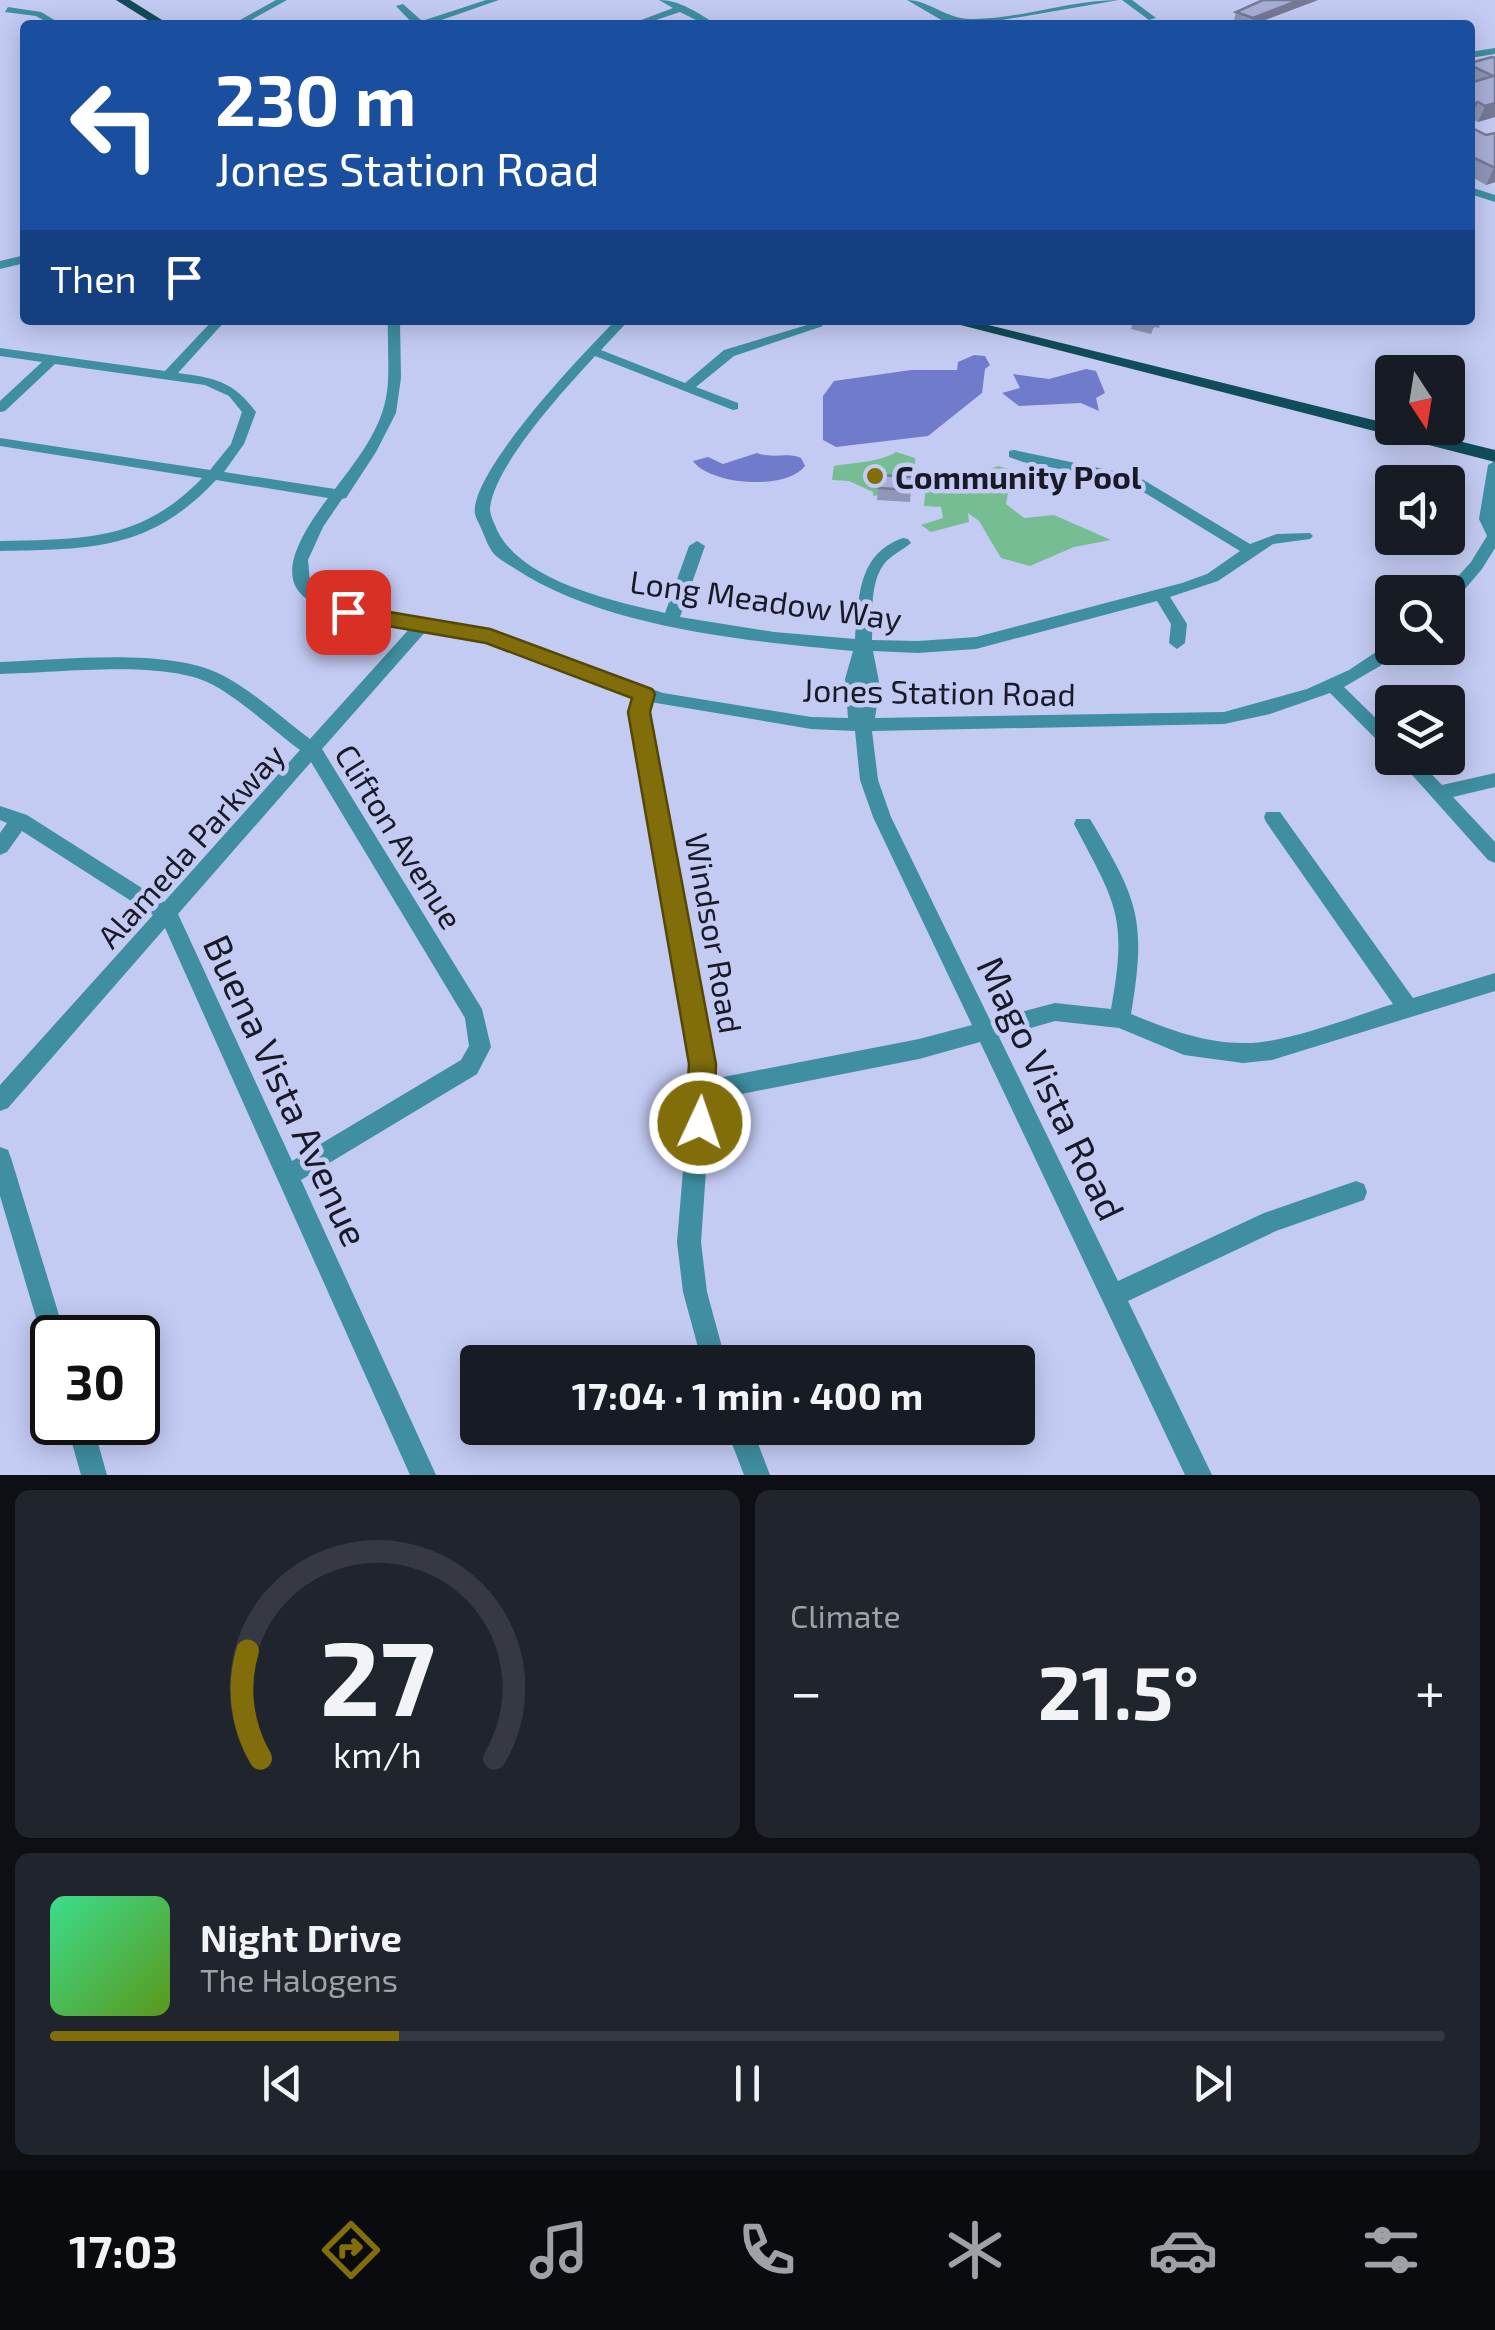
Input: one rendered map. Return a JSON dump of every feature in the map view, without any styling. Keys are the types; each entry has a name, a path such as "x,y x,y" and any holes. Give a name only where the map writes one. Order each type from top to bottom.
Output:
{"main road":[{"path":"122,0 156,20"},
{"path":"970,325 1495,456"},
{"path":"977,325 1010,331 1040,327"},
{"path":"1031,325 1375,413"},
{"path":"1040,327 1051,341 1099,357"},
{"path":"1465,436 1495,443"}],"street":[{"path":"4,12 24,0"},
{"path":"250,20 283,0"},
{"path":"434,20 495,0"},
{"path":"664,0 705,20"},
{"path":"911,0 937,15 963,20"},
{"path":"987,20 1115,0"},
{"path":"1126,0 1152,18"},
{"path":"400,6 414,20"},
{"path":"647,20 682,8"},
{"path":"4,12 38,14 49,20"},
{"path":"169,375 215,325"},
{"name":"Jones Station Road","path":"394,325 396,378 389,415 376,445 316,529 300,560 303,584 310,594 332,607 522,646 644,694 747,714 862,725 1224,718 1262,711 1334,688 1375,661"},
{"name":"Long Meadow Way","path":"618,325 591,350 490,479 482,518 499,553 518,570 618,610 862,647 914,650 960,646 1027,634 1069,618 1209,580 1265,542 1305,536"},
{"path":"688,387 729,353 816,326"},
{"path":"591,350 733,406"},
{"path":"0,352 208,381 234,393 249,412 244,439 194,499 145,530 101,541 0,546"},
{"path":"0,408 54,358"},
{"path":"0,442 342,495"},
{"path":"1014,454 1031,461 1111,471 1132,479 1251,551"},
{"path":"1465,579 1495,536 1486,519 1495,465"},
{"name":"Mago Vista Road","path":"903,543 886,550 874,564 863,614 862,647 855,666 854,714 862,725 875,801 1198,1475"},
{"path":"671,620 697,546"},
{"path":"1161,595 1180,624 1177,644"},
{"name":"Alameda Parkway","path":"0,1101 169,915 421,626"},
{"name":"Clifton Avenue","path":"0,668 154,664 189,668 218,680 314,751 474,1016 480,1047 469,1066 289,1175"},
{"path":"1334,688 1375,728"},
{"name":"Windsor Road","path":"644,694 639,712 698,1034 703,1091 689,1242 695,1292 709,1345"},
{"path":"1424,775 1495,855"},
{"path":"1442,792 1495,780"},
{"path":"0,848 10,816"},
{"name":"Buena Vista Avenue","path":"10,816 169,915 423,1475"},
{"path":"1274,817 1409,1010"},
{"path":"1083,824 1120,887 1130,917 1133,950 1120,1020"},
{"path":"703,1091 885,1057 1055,1012 1088,1012 1120,1020 1184,1045 1243,1053 1272,1050 1495,982"},
{"path":"0,1158 47,1315"},
{"path":"1113,1296 1272,1221 1356,1192"},
{"path":"86,1445 94,1475"},
{"path":"746,1445 757,1475"}],"green space":[{"name":"Community Pool","path":"896,452 915,458 916,487 873,496 873,492 849,481 832,480 834,466"},
{"path":"998,466 1012,470 1006,504 1024,518 1054,515 1111,540 1074,547 1030,566 1001,558 979,521 968,513 969,522 931,532 921,525 943,518 941,507 924,506 927,473 947,485"}],"water":[{"path":"974,355 985,356 990,365 985,369 982,393 928,436 836,447 823,440 823,396 834,381 911,370 957,370 958,362"},
{"path":"1086,369 1096,371 1105,393 1096,398 1099,411 1081,403 1019,406 1002,393 1020,388 1013,374 1049,379"},
{"path":"757,453 796,456 805,466 782,479 748,482 715,475 693,461 708,457 723,464"}],"building":[{"path":"1263,0 1299,0 1253,18 1236,12"},
{"path":"1495,58 1495,103 1485,106 1475,103 1475,81 1493,76 1475,67 1475,62"},
{"path":"1475,130 1486,135 1495,133 1495,168 1475,158"},
{"path":"879,475 912,477 912,490 878,488"}],"place":[{"name":"Community Pool","path":"875,476"}],"route":[{"path":"348,612 490,636 644,694 639,712 702,1064 700,1123"}]}
